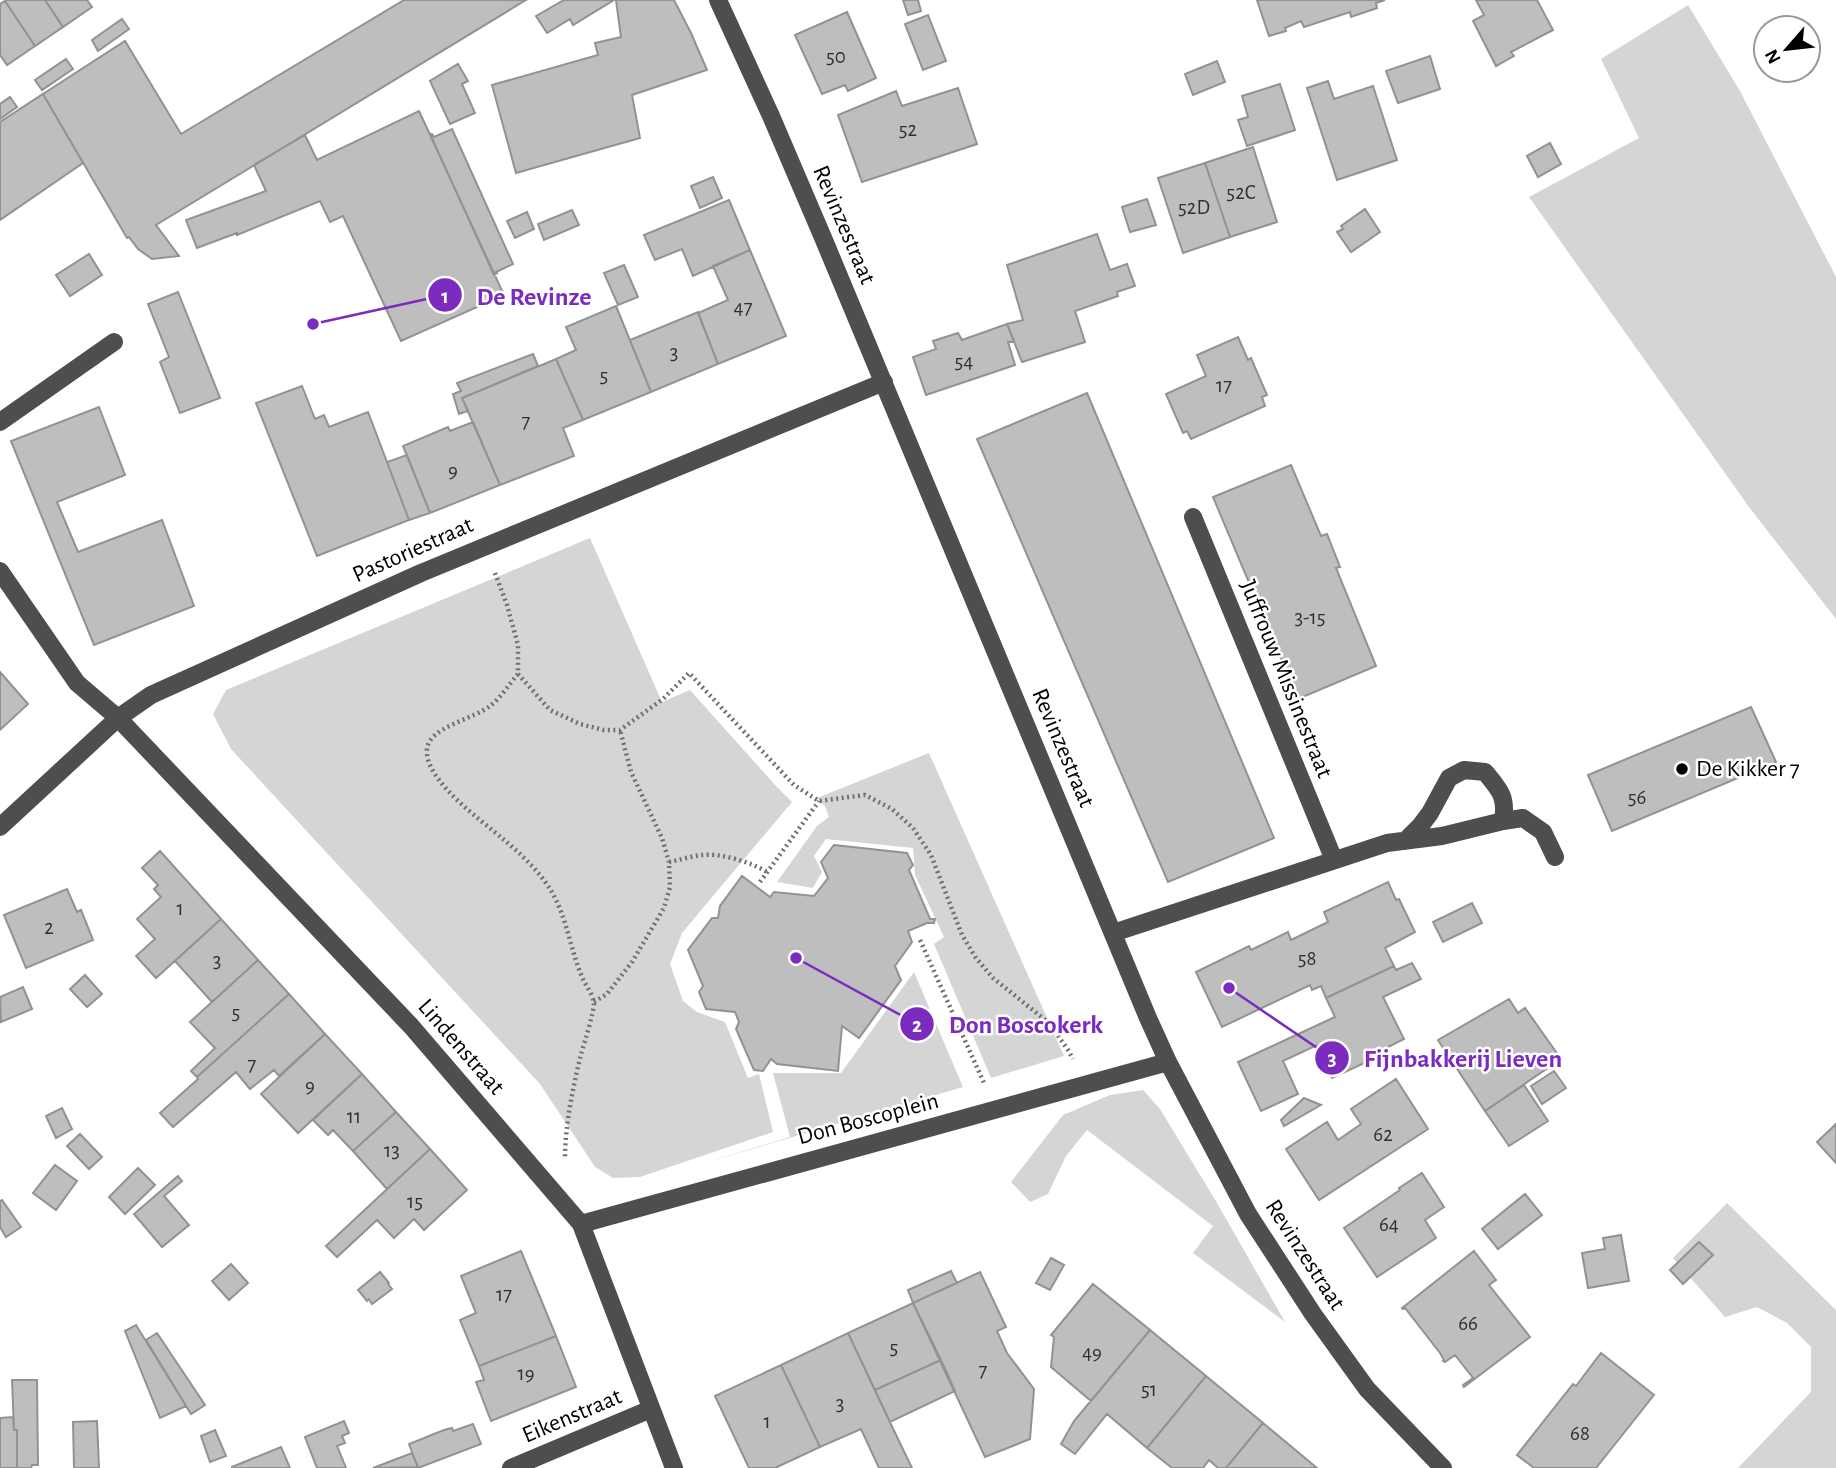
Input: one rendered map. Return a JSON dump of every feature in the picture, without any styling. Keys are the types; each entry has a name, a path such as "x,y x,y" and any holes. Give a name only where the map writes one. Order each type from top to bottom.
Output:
{"street":[{"name":"Revinzestraat","path":"718,0 771,116 884,382 1168,1062 1248,1214 1314,1314 1367,1389 1443,1468"},
{"path":"0,422 114,342"},
{"name":"Pastoriestraat","path":"0,827 118,718 151,695 484,546 884,382"},
{"name":"Juffrouw Missinestraat","path":"1193,517 1334,860"},
{"name":"Lindenstraat","path":"0,571 77,683 118,718 411,1026 580,1224 674,1468"},
{"path":"1405,841 1430,813 1449,778 1464,770 1485,772 1495,784 1505,799 1503,821"},
{"path":"1113,933 1387,843 1442,836 1503,821 1523,818 1543,832 1555,857"},
{"name":"Don Boscoplein","path":"580,1224 1168,1062"},
{"name":"Eikenstraat","path":"512,1468 651,1409"}],"path":[{"path":"484,546 507,605 518,645 518,674 493,705 437,732 429,740 426,751 430,767 443,786 529,863 550,890 561,914 576,963 594,1002 565,1138 564,1204"},
{"path":"518,674 550,710 580,724 604,730 620,730 663,699 689,673 794,785 819,801 865,796 892,809 913,828 931,855 962,935 976,958 1012,995 1049,1023 1068,1050 1085,1086"},
{"path":"594,1002 607,994 632,962 664,908 670,887 669,862 662,838 631,772 620,730"},
{"path":"760,882 819,801"},
{"path":"669,862 704,855 742,860 766,872"},
{"path":"920,940 996,1110"}],"shaded area":[{"path":"1688,5 1740,91 1836,277 1836,619 1749,507 1529,197 1639,138 1601,59"},
{"path":"590,538 662,702 690,690 792,802 682,933 670,964 683,1001 697,1012 725,1022 748,1078 759,1074 773,1132 640,1177 613,1178 595,1167 540,1084 231,749 213,714 226,690"},
{"path":"929,753 1064,1056 991,1078 934,944 944,937 915,875 913,848 826,839 814,856 822,872 813,888 777,882 817,826 829,817 825,806 817,798"},
{"path":"914,972 963,1087 704,1163 790,1137 773,1073 841,1073"},
{"path":"1143,1090 1160,1109 1285,1322 1193,1253 1213,1226 1087,1130 1066,1156 1048,1194 1030,1202 1011,1182 1063,1115 1110,1095"},
{"path":"1727,1203 1836,1310 1836,1468 1738,1468 1811,1392 1811,1347 1787,1323 1757,1307 1725,1317 1673,1258"}],"building":[{"path":"6,0 45,0 63,27 35,46"},
{"path":"45,0 87,0 92,7 63,27"},
{"path":"404,0 526,0 156,225 179,256 152,259 127,238 43,94 125,41 181,134"},
{"path":"564,0 614,0 573,25 570,19 547,33 536,16"},
{"path":"616,0 674,0 707,70 632,95 640,138 516,173 492,85 598,55 595,43 621,37"},
{"path":"903,0 918,0 921,11 908,15"},
{"path":"1257,0 1385,0 1376,3 1377,8 1351,17 1350,12 1304,27 1301,21 1285,28 1286,31 1269,36"},
{"path":"1476,0 1537,0 1553,30 1511,52 1514,56 1496,66 1473,21 1484,15"},
{"path":"5,1 35,46 7,65 0,55 0,4"},
{"path":"847,12 876,78 848,91 845,85 822,94 795,35"},
{"path":"928,15 946,61 923,70 905,24"},
{"path":"122,19 129,29 98,51 92,40"},
{"path":"1430,56 1440,89 1398,103 1386,71"},
{"path":"66,59 73,69 42,90 35,80"},
{"path":"1217,61 1225,82 1193,95 1185,74"},
{"path":"458,64 468,81 462,84 475,113 450,124 430,81"},
{"path":"1328,81 1334,99 1373,86 1397,160 1337,180 1307,88"},
{"path":"1280,84 1295,130 1247,146 1238,120 1248,117 1242,96"},
{"path":"958,88 977,144 862,182 838,115 896,91 902,106"},
{"path":"43,94 83,163 0,220 0,122"},
{"path":"10,97 17,107 0,119 0,104"},
{"path":"419,111 504,295 401,341 343,216 330,222 320,201 237,235 197,248 186,220 266,191 254,165 305,135 317,160"},
{"path":"452,129 513,264 494,275 430,134 434,137"},
{"path":"1550,143 1561,164 1538,177 1527,156"},
{"path":"1253,147 1277,222 1230,237 1205,163"},
{"path":"1205,163 1230,237 1183,253 1158,178"},
{"path":"713,177 722,198 700,208 691,186"},
{"path":"1147,199 1156,225 1130,232 1122,207"},
{"path":"729,200 750,250 693,276 682,249 655,260 644,235"},
{"path":"1365,209 1380,232 1351,252 1337,232"},
{"path":"572,210 579,225 544,240 538,224"},
{"path":"527,212 534,229 515,238 507,221"},
{"path":"1097,234 1110,270 1127,264 1135,286 1117,292 1118,296 1075,311 1085,342 1022,362 1007,324 1023,320 1007,265"},
{"path":"750,250 786,336 718,364 698,313 728,300 713,266"},
{"path":"89,254 102,275 70,296 56,275"},
{"path":"624,265 638,297 618,305 604,273"},
{"path":"178,292 220,398 180,413 160,362 169,357 148,304"},
{"path":"616,306 651,392 583,420 556,359 576,350 566,327"},
{"path":"698,312 718,364 651,392 630,340"},
{"path":"1007,324 1014,341 1008,342 1015,365 926,395 913,357 936,349 933,341 958,333 962,340"},
{"path":"1238,337 1248,360 1251,358 1267,395 1262,397 1265,406 1191,439 1187,431 1183,433 1166,394 1206,376 1197,355"},
{"path":"533,354 538,366 462,398 468,411 459,414 453,394 461,391 457,383"},
{"path":"556,359 583,420 563,428 574,456 500,485 462,398"},
{"path":"302,386 315,419 324,415 329,427 368,412 409,520 317,556 256,403"},
{"path":"1087,393 1274,838 1168,882 977,439"},
{"path":"99,407 125,475 57,502 78,552 162,520 194,606 94,645 11,441"},
{"path":"473,422 500,485 430,513 403,446 448,427 450,431"},
{"path":"407,455 430,513 409,520 387,462"},
{"path":"1291,465 1321,536 1327,534 1340,567 1336,568 1376,666 1298,699 1213,497"},
{"path":"0,672 28,704 0,730"},
{"name":"De Kikker 7","path":"1751,707 1776,762 1612,831 1588,775"},
{"path":"834,845 907,853 913,865 909,870 930,919 935,919 934,923 908,931 912,942 895,966 901,980 859,1038 842,1026 838,1071 777,1064 771,1059 763,1071 754,1070 736,1029 739,1022 735,1012 706,1009 699,992 703,986 688,950 712,918 718,918 720,906 742,876 770,897 774,892 814,896 828,878 821,862"},
{"path":"160,851 221,919 156,978 136,956 155,939 137,919 161,897 154,889 158,885 142,868"},
{"path":"1388,882 1415,932 1385,948 1394,966 1326,998 1321,986 1312,990 1310,985 1222,1027 1196,972 1249,946 1251,950 1288,932 1291,940 1328,922 1324,912"},
{"path":"67,889 77,912 81,910 93,940 26,968 4,915"},
{"path":"1472,903 1482,923 1443,942 1433,922"},
{"path":"221,919 258,960 212,1002 175,961"},
{"path":"258,960 289,994 197,1077 191,1071 215,1048 190,1022"},
{"path":"1412,963 1421,979 1383,997 1404,1039 1374,1054 1371,1060 1332,1078 1317,1045 1283,1061 1298,1094 1261,1111 1238,1062 1335,1017 1326,998 1394,966 1396,970"},
{"path":"85,975 102,994 87,1007 70,989"},
{"path":"23,987 32,1009 1,1022 0,997"},
{"path":"289,994 325,1034 279,1076 274,1070 250,1089 236,1072 173,1127 160,1113"},
{"path":"1509,999 1518,1013 1525,1008 1561,1059 1485,1111 1438,1040"},
{"path":"325,1034 362,1074 298,1133 261,1094"},
{"path":"1554,1071 1566,1088 1542,1104 1531,1086"},
{"path":"362,1074 396,1112 353,1151 333,1130 328,1135 313,1120"},
{"path":"1396,1079 1428,1129 1319,1200 1286,1149 1327,1122 1338,1140 1361,1124 1351,1109"},
{"path":"1524,1085 1548,1121 1509,1146 1485,1111"},
{"path":"1304,1098 1321,1105 1284,1126 1281,1120"},
{"path":"62,1108 72,1129 56,1138 46,1116"},
{"path":"396,1112 430,1149 387,1189 353,1151"},
{"path":"1836,1124 1836,1163 1817,1142"},
{"path":"80,1134 102,1157 89,1169 67,1146"},
{"path":"430,1149 467,1190 424,1230 414,1219 394,1238 377,1220 337,1257 326,1246"},
{"path":"55,1165 77,1181 56,1210 33,1193"},
{"path":"138,1168 155,1185 125,1214 109,1197"},
{"path":"1422,1173 1444,1207 1425,1220 1436,1238 1377,1277 1344,1228"},
{"path":"178,1176 182,1181 164,1196 189,1225 162,1247 134,1214"},
{"path":"1525,1194 1542,1215 1498,1249 1482,1229"},
{"path":"2,1200 21,1227 6,1237 0,1227"},
{"path":"1621,1235 1629,1281 1588,1288 1582,1253 1605,1249 1603,1238"},
{"path":"1699,1242 1713,1255 1683,1284 1670,1270"},
{"path":"521,1251 556,1336 479,1366 460,1320 476,1313 461,1276"},
{"path":"1474,1251 1496,1280 1489,1285 1530,1337 1464,1387 1463,1385 1473,1378 1455,1355 1443,1361 1440,1353 1405,1308 1402,1308"},
{"path":"1051,1258 1064,1265 1050,1290 1036,1283"},
{"path":"231,1264 248,1283 229,1300 212,1281"},
{"path":"951,1271 957,1283 913,1303 908,1290"},
{"path":"380,1272 392,1289 372,1304 358,1290"},
{"path":"980,1272 1006,1327 997,1331 1007,1353 1034,1389 1030,1439 985,1457 913,1303"},
{"path":"1093,1284 1150,1330 1091,1401 1051,1367 1054,1337 1051,1335"},
{"path":"913,1303 941,1360 875,1390 848,1333"},
{"path":"136,1325 186,1406 160,1418 125,1331"},
{"path":"1150,1330 1206,1376 1147,1448 1107,1414 1075,1454 1061,1444 1074,1421"},
{"path":"157,1333 205,1405 191,1414 146,1340"},
{"path":"848,1333 912,1468 879,1468 861,1429 820,1447 781,1365"},
{"path":"556,1336 576,1387 491,1421 476,1382 484,1380 479,1366"},
{"path":"1601,1353 1654,1395 1596,1468 1534,1468 1517,1455"},
{"path":"941,1360 955,1391 890,1422 875,1390"},
{"path":"781,1365 820,1447 775,1468 749,1468 715,1396"},
{"path":"1206,1376 1263,1423 1226,1468 1218,1468 1209,1460 1203,1468 1172,1468 1147,1448"},
{"path":"12,1380 37,1380 38,1465 32,1465 31,1468 17,1468 17,1430 14,1430"},
{"path":"13,1417 14,1430 17,1430 17,1468 0,1468 0,1418"},
{"path":"97,1421 99,1468 74,1468 73,1422"},
{"path":"344,1421 349,1433 342,1436 345,1443 337,1446 346,1468 317,1468 305,1437"},
{"path":"1263,1423 1317,1468 1226,1468"},
{"path":"473,1424 481,1444 418,1468 409,1444 444,1430 452,1428 453,1431"},
{"path":"215,1430 226,1456 210,1462 201,1436"},
{"path":"281,1447 290,1468 232,1468 232,1467"},
{"path":"412,1453 418,1467 373,1468"}],"place":[{"name":"De Revinze","path":"313,324"},
{"name":"De Kikker 7","path":"1682,769"},
{"name":"Don Boscokerk","path":"796,958"},
{"name":"Fijnbakkerij Lieven","path":"1229,988"}]}
